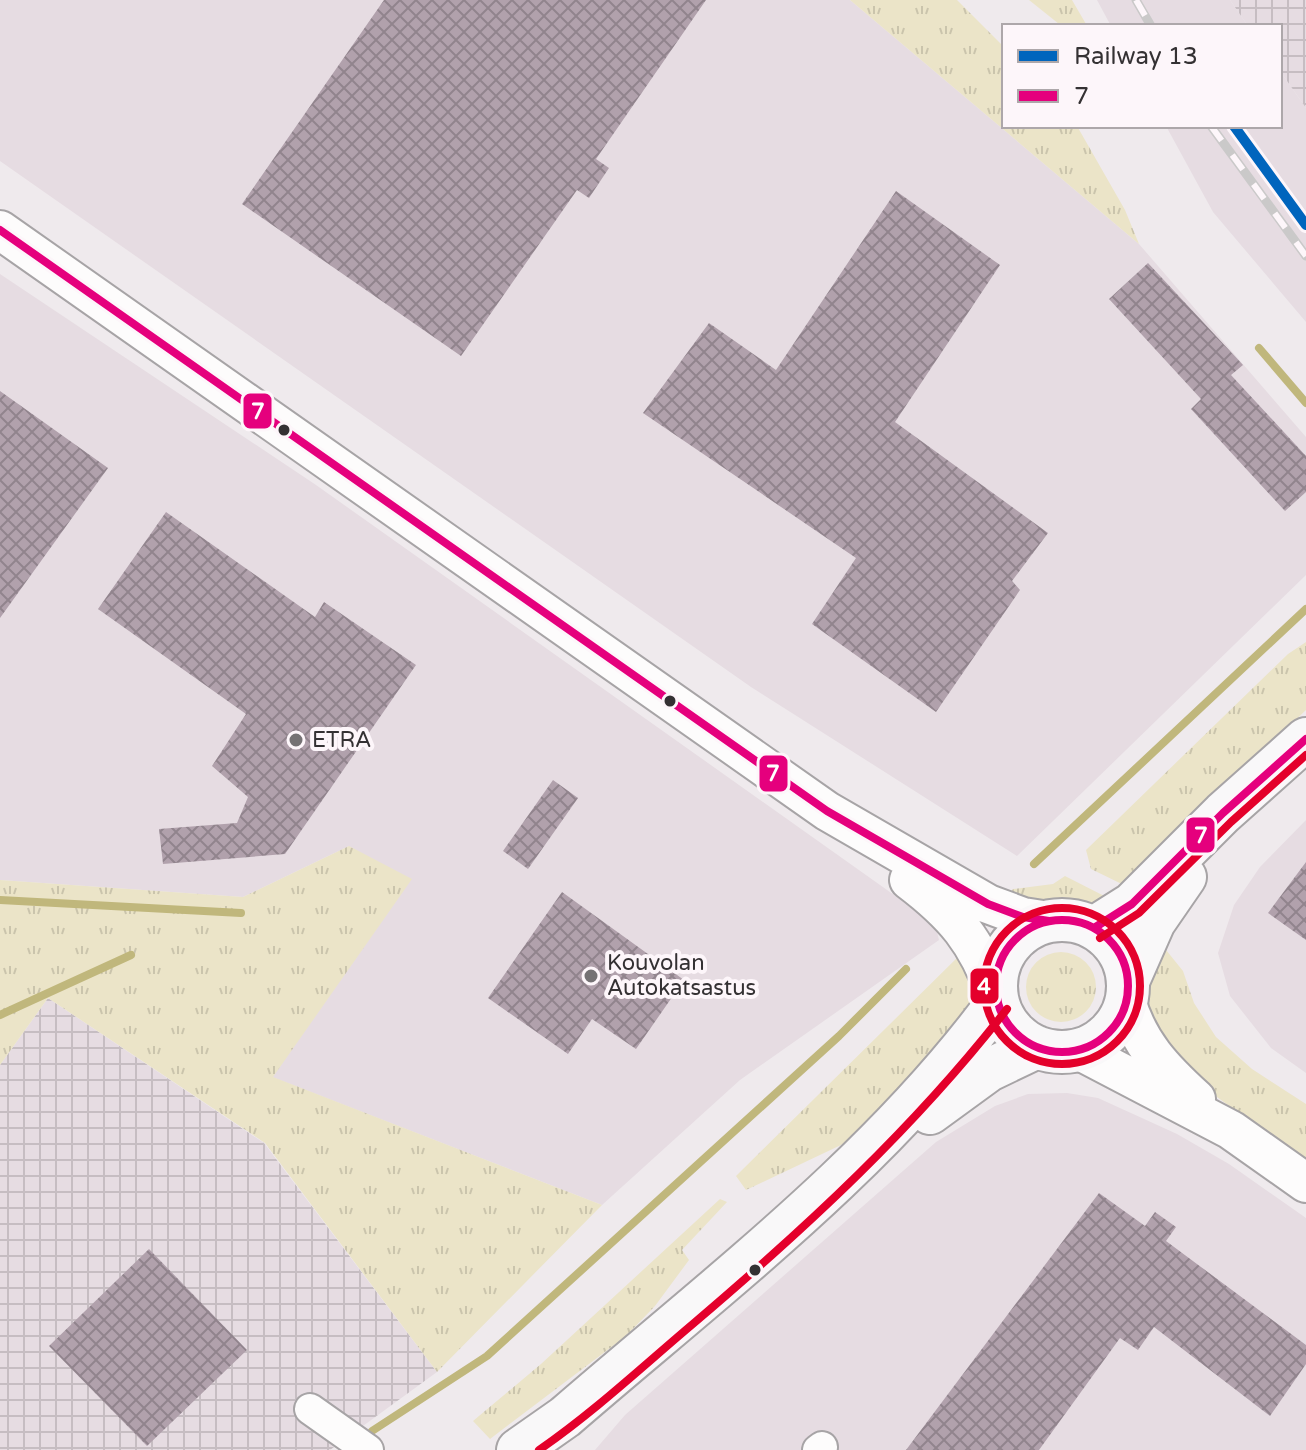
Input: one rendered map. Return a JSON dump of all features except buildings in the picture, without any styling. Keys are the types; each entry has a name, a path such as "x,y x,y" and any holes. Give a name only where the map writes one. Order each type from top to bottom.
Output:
{"main road":[{"path":"1094,928 1132,904 1223,813 1306,739"},
{"path":"852,1167 989,1070 1109,1032 1154,922 1249,793"},
{"path":"1058,1048 1012,1029 997,998 996,975 1002,956 1014,939 1049,921 1080,922 1094,928 1111,941 1122,960 1127,990"},
{"path":"518,1450 554,1434 852,1167 937,1079 997,998"}],"street":[{"path":"0,230 827,811 988,904 1023,917 1049,921"},
{"path":"827,811 965,930 984,960 997,998"},
{"path":"1127,990 1133,1026 1147,1049 1231,1130 1306,1183"},
{"path":"1058,1048 1231,1130"},
{"path":"332,1450 310,1409 368,1450"}],"shaded area":[{"path":"0,0 850,0 1139,244 1306,437 1306,575 1017,856 751,687 0,161"},
{"path":"1097,0 1230,0 1247,24 1110,24"},
{"path":"1230,0 1306,0 1306,108 1282,74 1282,24 1247,24"},
{"path":"1282,74 1306,108 1306,322 1213,212 1167,128 1282,128"},
{"path":"0,274 316,485 935,924 939,940 740,1080 602,1205 272,1077 349,846 243,897 0,880"},
{"path":"1306,820 1306,1073 1271,1048 1230,996 1218,953 1234,905 1260,867"},
{"path":"48,998 264,1143 437,1372 330,1450 0,1450 0,1065"},
{"path":"1067,1093 1098,1098 1177,1134 1229,1164 1306,1218 1306,1450 595,1450 625,1415 936,1142 995,1106 1028,1094"}],"green space":[{"path":"850,0 957,0 1002,45 1002,128 1078,128 1125,210 1139,244"},
{"path":"1029,0 1072,0 1086,24 1059,24"},
{"path":"1306,642 1306,710 1215,797 1130,888 1091,869 1086,850 1288,654"},
{"path":"349,846 412,879 273,1077 602,1205 437,1372 265,1143 48,998 0,1065 0,880 243,897"},
{"path":"1065,876 1116,902 1086,909 1007,898 1013,889 1053,884"},
{"path":"1158,940 1183,971 1194,1003 1216,1037 1252,1069 1306,1104 1306,1162 1191,1078 1163,1052 1140,994"},
{"path":"963,952 973,985 972,1008 862,1135 746,1190 736,1176"},
{"path":"1061,952 1080,958 1090,968 1096,987 1090,1006 1080,1016 1061,1022 1042,1016 1032,1006 1026,987 1032,968 1042,958"},
{"path":"720,1199 727,1202 682,1250 689,1260 655,1306 626,1336 490,1439 473,1421 541,1364"}],"waterway":[{"path":"1259,348 1306,403"},
{"path":"1034,864 1306,609"},
{"path":"0,900 241,913"},
{"path":"0,1015 131,955"},
{"path":"372,1431 487,1356 839,1036 906,969"}],"railway":[{"path":"1136,0 1150,24"},
{"path":"1212,128 1306,256"}],"rail line":[{"name":"13","path":"1235,128 1306,225"}],"transit line":[{"name":"7","path":"0,230 827,811 988,904 1023,917 1049,921"},
{"name":"7","path":"1094,928 1132,904 1223,813 1306,739"},
{"name":"4","path":"1100,938 1139,913 1231,822 1306,755"},
{"name":"4","path":"1062,908 1092,914 1117,931 1134,956 1140,986 1134,1016 1117,1041 1092,1058 1062,1064 1032,1058 1007,1041 990,1016 984,986 990,956 1007,931 1032,914 1062,908"},
{"name":"7","path":"1062,920 1087,925 1108,940 1123,961 1128,986 1123,1011 1108,1032 1087,1047 1062,1052 1037,1047 1016,1032 1001,1011 996,986 1001,961 1016,940 1037,925 1062,920"},
{"name":"4","path":"539,1450 618,1388 819,1212 898,1135 1007,1009"}],"place":[{"name":"ETRA","path":"296,740"},
{"name":"Kouvolan Autokatsastus","path":"591,976"}]}
